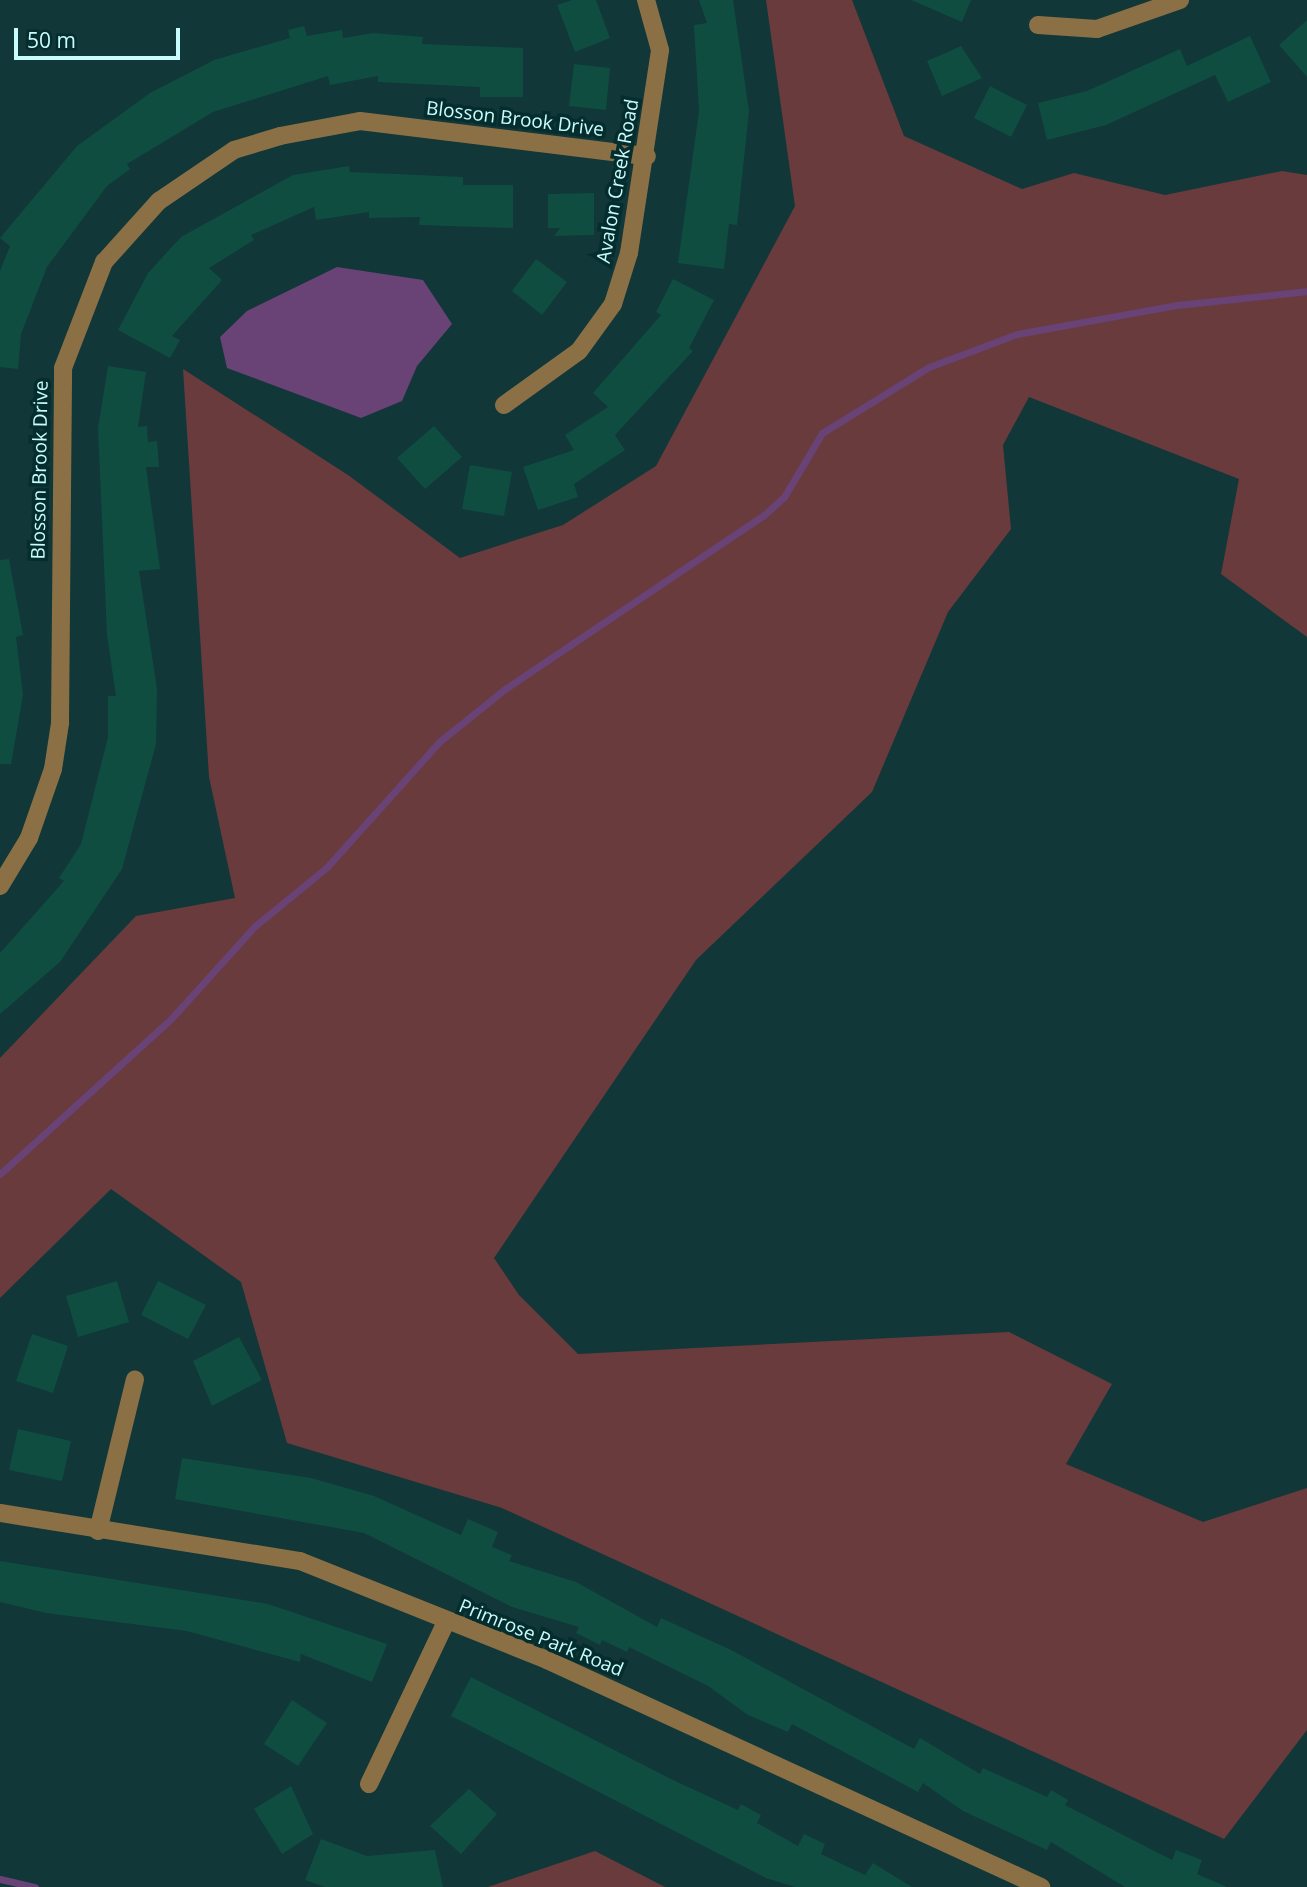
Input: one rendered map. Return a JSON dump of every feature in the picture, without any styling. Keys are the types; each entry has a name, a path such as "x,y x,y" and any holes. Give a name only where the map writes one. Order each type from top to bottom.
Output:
{"street":[{"name":"Avalon Creek Road","path":"504,405 579,351 613,304 647,156 660,50 646,0"},
{"path":"1038,25 1097,29 1180,0"},
{"name":"Blosson Brook Drive","path":"0,886 29,838 53,769 60,723 62,368 104,262 159,201 234,150 279,136 360,121 647,156"},
{"path":"98,1531 135,1380"},
{"name":"Primrose Park Road","path":"0,1513 98,1531 300,1561 446,1622 548,1660 1041,1887"},
{"path":"369,1784 446,1622"}],"shaded area":[{"path":"766,0 852,0 904,136 1022,189 1074,173 1165,195 1282,171 1307,175 1307,637 1221,574 1239,479 1029,397 1003,445 1011,529 948,612 872,792 696,960 494,1258 519,1295 578,1354 1009,1332 1112,1384 1066,1464 1203,1522 1307,1488 1307,1730 1224,1839 502,1508 287,1443 241,1282 111,1189 0,1298 0,1058 136,916 235,898 209,777 183,369 348,475 460,558 563,525 656,466 795,206"},
{"path":"337,267 423,280 452,324 417,366 402,401 361,418 227,368 220,337 247,311"},
{"path":"595,1851 665,1887 488,1887"}],"building":[{"path":"572,0 596,0 610,38 575,52 557,5"},
{"path":"699,0 733,0 749,111 737,225 729,224 724,269 678,263 699,111 694,25 707,23"},
{"path":"911,0 971,0 962,22"},
{"path":"1307,20 1307,77 1279,45"},
{"path":"304,26 307,36 342,30 343,38 373,33 423,37 422,44 523,48 523,97 480,97 480,87 378,82 378,76 330,85 328,76 213,112 127,164 130,169 107,186 47,267 21,334 18,369 0,367 0,271 10,246 0,238 77,146 150,93 214,60 290,38 288,30"},
{"path":"1250,36 1271,82 1228,102 1215,75 1106,125 1047,140 1038,103 1087,91 1180,49 1187,66"},
{"path":"961,46 982,78 942,96 927,61"},
{"path":"574,64 610,68 606,110 569,106"},
{"path":"990,86 1027,105 1011,137 974,118"},
{"path":"349,166 350,172 463,177 463,185 513,185 513,228 419,225 420,217 369,218 369,212 316,220 314,207 251,235 254,240 209,268 222,280 172,336 180,340 170,358 118,330 148,273 181,237 293,175"},
{"path":"594,193 594,235 554,236 560,228 548,228 548,194"},
{"path":"536,259 567,282 542,315 512,291"},
{"path":"673,279 714,300 689,348 693,351 615,435 625,450 574,484 578,497 538,510 523,467 574,450 565,435 608,407 593,393 661,315 656,312"},
{"path":"108,366 146,372 138,427 147,426 148,442 157,441 159,467 146,467 160,569 139,571 157,689 156,744 122,869 60,962 0,1014 0,953 64,881 59,878 81,844 108,737 108,696 116,696 107,635 98,428"},
{"path":"434,426 462,457 425,489 397,458"},
{"path":"470,465 512,472 504,516 462,509"},
{"path":"9,559 23,635 16,637 23,695 11,764 0,764 0,560"},
{"path":"117,1281 129,1322 78,1337 66,1296"},
{"path":"158,1281 206,1305 188,1339 141,1315"},
{"path":"32,1334 68,1346 53,1393 16,1381"},
{"path":"239,1337 262,1380 212,1406 193,1361"},
{"path":"18,1429 71,1441 62,1481 9,1470"},
{"path":"182,1458 311,1478 374,1496 461,1535 468,1519 498,1532 492,1547 512,1555 509,1561 576,1582 657,1627 661,1618 731,1650 914,1749 920,1738 980,1774 983,1768 1047,1797 1051,1790 1068,1800 1065,1805 1172,1860 1176,1850 1202,1860 1197,1874 1227,1887 1125,1887 1051,1842 1047,1850 963,1811 923,1783 918,1792 792,1724 788,1732 748,1715 708,1686 629,1647 627,1652 602,1640 600,1645 576,1633 579,1627 512,1607 364,1533 175,1499"},
{"path":"0,1561 268,1604 387,1644 372,1682 301,1654 300,1662 187,1631 46,1613 0,1602"},
{"path":"471,1677 673,1780 738,1810 741,1804 761,1815 757,1823 798,1846 804,1834 825,1844 821,1854 865,1875 873,1863 912,1887 795,1887 766,1878 451,1716"},
{"path":"292,1700 327,1723 298,1766 264,1744"},
{"path":"291,1786 313,1834 282,1854 254,1809"},
{"path":"469,1789 497,1814 461,1854 430,1826"},
{"path":"321,1839 367,1856 435,1850 443,1887 325,1887 305,1880"}],"waterway":[{"path":"0,1174 170,1020 255,926 327,867 439,742 505,689 764,515 784,497 822,433 929,367 1017,334 1177,305 1307,291"},
{"path":"0,1879 35,1887"}]}
